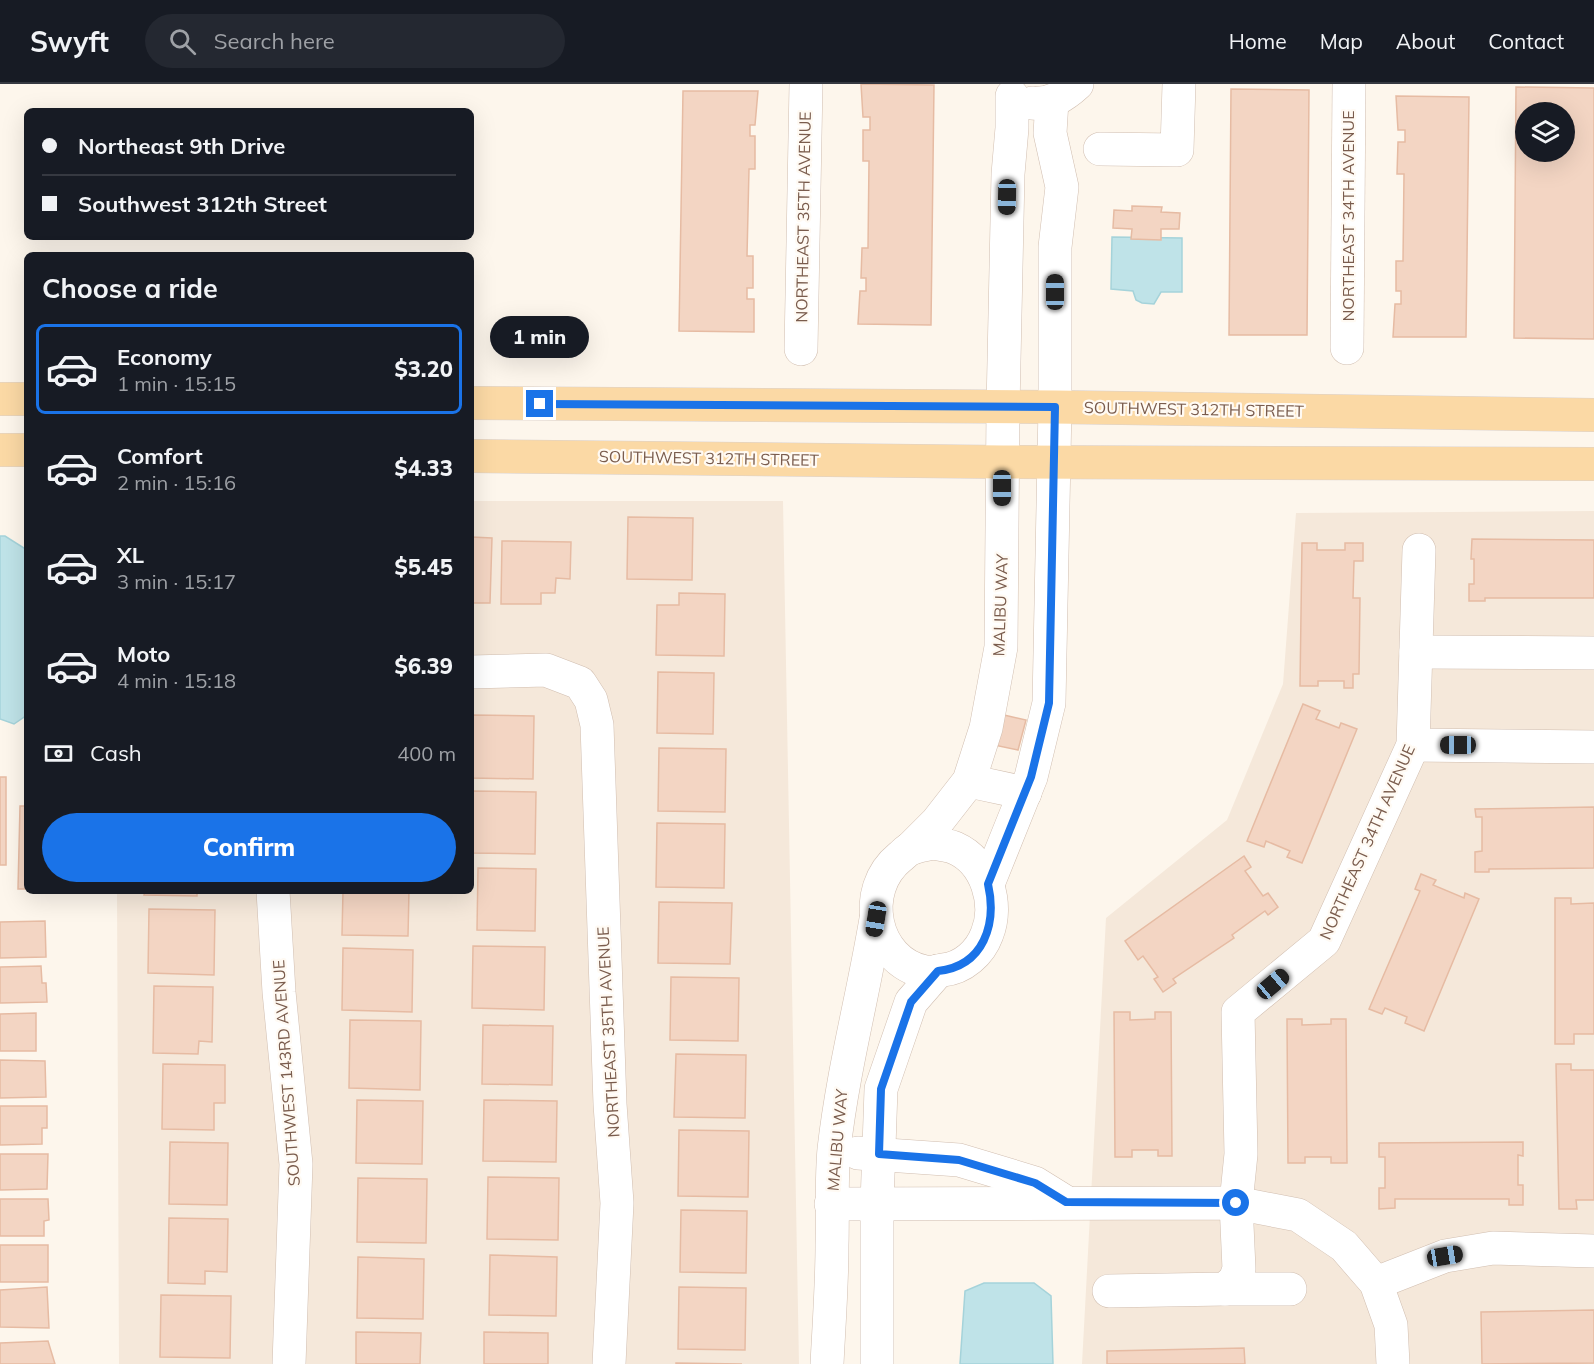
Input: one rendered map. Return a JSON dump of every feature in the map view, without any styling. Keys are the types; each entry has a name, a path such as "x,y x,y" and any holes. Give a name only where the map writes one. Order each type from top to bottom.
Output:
{"main road":[{"path":"0,399 24,399"},
{"name":"SOUTHWEST 312TH STREET","path":"474,403 1055,407 1594,415"},
{"path":"0,450 24,450"},
{"name":"SOUTHWEST 312TH STREET","path":"474,456 1003,462 1594,464"}],"street":[{"name":"NORTHEAST 35TH AVENUE","path":"801,349 806,84"},
{"path":"1100,149 1177,150 1179,84"},
{"name":"NORTHEAST 34TH AVENUE","path":"1347,348 1349,84"},
{"path":"1004,90 1020,101 1060,106"},
{"name":"MALIBU WAY","path":"827,1364 834,1151 842,1082 868,967 876,919 877,891 889,866 938,822 969,781 986,728 1001,647 1003,408 1008,174 1012,128 1004,90"},
{"name":"MALIBU WAY","path":"988,884 1031,777 1049,703 1055,407 1055,247 1062,187 1060,106"},
{"name":"NORTHEAST 34TH AVENUE","path":"1225,1289 1235,1280 1239,1269 1236,1203 1241,1154 1239,1012 1324,941 1413,745 1419,550"},
{"path":"1416,652 1594,653"},
{"name":"NORTHEAST 35TH AVENUE","path":"474,672 546,670 580,683 591,700 597,725 610,1104 618,1203 609,1364"},
{"path":"1413,745 1594,747"},
{"path":"969,781 1025,793"},
{"name":"MALIBU WAY","path":"876,919 885,944 903,964 927,973 952,969 966,962 978,950 987,935 992,918 992,900 988,884 975,862 956,848 933,843 910,849"},
{"name":"SOUTHWEST 143RD AVENUE","path":"273,894 279,993 296,1164 289,1364"},
{"path":"878,1364 877,1204 881,1089 911,1002 938,971"},
{"path":"834,1151 959,1160 1035,1183 1066,1202"},
{"path":"831,1204 1236,1203 1298,1215 1344,1246 1376,1283 1390,1325 1393,1364"},
{"path":"1376,1283 1445,1256 1493,1248 1594,1251"},
{"path":"1109,1292 1290,1289"}],"shaded area":[{"path":"474,501 783,501 799,1364 119,1364 117,894 474,894"},
{"path":"1594,511 1594,1364 1082,1364 1106,918 1227,820 1283,684 1296,513"}],"water":[{"path":"1112,237 1182,238 1182,292 1161,292 1154,304 1136,300 1133,291 1111,289"},
{"path":"0,536 5,536 24,548 24,717 14,724 0,719"},
{"path":"984,1283 1034,1283 1051,1296 1053,1364 960,1364 965,1291"}],"building":[{"path":"861,84 934,85 931,325 858,324 860,291 866,291 866,278 861,278 862,248 868,248 869,161 863,161 863,130 870,130 870,117 863,117"},
{"path":"1516,87 1594,88 1594,339 1514,338 1515,162 1575,162 1575,102 1516,102"},
{"path":"1231,89 1309,90 1307,335 1229,335"},
{"path":"683,91 758,91 755,125 750,125 750,136 755,136 755,169 749,169 747,256 753,256 753,288 747,288 747,299 754,299 754,332 679,331"},
{"path":"1396,96 1469,97 1466,337 1393,337 1395,304 1401,304 1401,291 1396,291 1396,261 1403,261 1404,174 1397,174 1398,142 1405,142 1405,130 1398,130"},
{"path":"1132,206 1162,207 1161,212 1180,213 1179,229 1161,229 1161,240 1131,239 1132,229 1113,228 1114,210 1132,211"},
{"path":"628,517 693,518 692,580 627,579"},
{"path":"474,537 492,538 490,603 474,603"},
{"path":"1472,539 1594,540 1594,598 1485,598 1485,601 1469,601 1469,584 1474,584 1474,559 1471,559"},
{"path":"502,541 571,542 570,579 556,578 555,593 541,593 541,604 501,604"},
{"path":"1302,543 1317,543 1317,550 1345,550 1345,543 1363,543 1363,561 1354,561 1353,598 1360,598 1359,674 1353,674 1353,688 1344,688 1344,681 1318,681 1318,686 1300,686"},
{"path":"679,593 725,594 724,656 656,655 657,605 679,605"},
{"path":"658,672 714,673 713,734 657,733"},
{"path":"1303,704 1320,711 1316,719 1339,728 1341,723 1357,729 1302,863 1287,857 1290,851 1266,841 1264,847 1247,841"},
{"path":"474,715 534,716 533,779 474,778"},
{"path":"1004,715 1026,720 1018,750 994,745"},
{"path":"659,748 726,749 725,812 658,811"},
{"path":"0,777 6,777 6,865 0,865"},
{"path":"474,791 536,792 535,854 474,853"},
{"path":"20,806 24,806 24,889 18,889"},
{"path":"1594,807 1594,868 1489,869 1489,872 1475,872 1475,852 1482,851 1482,817 1476,817 1475,809"},
{"path":"657,823 725,824 724,888 656,887"},
{"path":"1244,856 1251,867 1245,871 1263,896 1268,893 1278,907 1268,915 1265,911 1232,935 1234,938 1173,979 1176,983 1163,992 1154,979 1158,977 1143,956 1138,960 1125,941"},
{"path":"478,868 536,869 535,931 477,930"},
{"path":"1421,874 1436,880 1433,885 1464,898 1465,893 1479,899 1424,1031 1405,1023 1407,1017 1385,1008 1382,1014 1369,1009 1420,891 1415,889"},
{"path":"197,894 197,896 144,895"},
{"path":"343,894 409,894 408,936 342,935"},
{"path":"1555,898 1571,898 1571,904 1594,903 1594,1034 1574,1034 1574,1044 1555,1044"},
{"path":"659,902 732,903 730,964 658,963"},
{"path":"149,909 215,910 214,975 148,973"},
{"path":"45,921 46,957 0,958 0,922"},
{"path":"473,946 545,947 544,1010 472,1008"},
{"path":"343,948 413,950 412,1012 342,1010"},
{"path":"41,966 42,983 46,983 47,1002 0,1003 0,967"},
{"path":"671,977 739,978 738,1041 670,1040"},
{"path":"154,986 213,987 212,1042 199,1041 198,1054 153,1053"},
{"path":"1114,1012 1130,1012 1130,1020 1155,1019 1155,1012 1171,1012 1172,1156 1158,1156 1158,1150 1132,1150 1132,1157 1115,1157"},
{"path":"36,1013 36,1051 0,1051 0,1014"},
{"path":"1287,1019 1302,1019 1302,1025 1331,1024 1331,1019 1346,1019 1347,1163 1331,1163 1331,1157 1305,1157 1305,1163 1288,1163"},
{"path":"350,1020 421,1021 420,1090 349,1088"},
{"path":"483,1025 553,1026 552,1085 482,1084"},
{"path":"676,1054 746,1055 745,1118 674,1117"},
{"path":"0,1060 45,1061 46,1097 0,1098"},
{"path":"163,1064 225,1065 225,1103 214,1103 214,1130 162,1129"},
{"path":"1556,1064 1571,1064 1571,1070 1594,1070 1594,1200 1576,1200 1577,1209 1559,1209"},
{"path":"357,1100 423,1101 422,1164 356,1163"},
{"path":"484,1100 557,1101 556,1162 483,1161"},
{"path":"0,1106 47,1106 47,1128 42,1128 42,1144 0,1145"},
{"path":"679,1130 749,1131 748,1197 678,1196"},
{"path":"170,1142 228,1143 227,1205 169,1204"},
{"path":"1523,1142 1523,1156 1518,1155 1518,1185 1523,1185 1523,1205 1509,1205 1509,1199 1395,1199 1395,1208 1379,1209 1379,1188 1385,1188 1385,1157 1379,1157 1379,1143"},
{"path":"0,1154 48,1154 47,1189 0,1190"},
{"path":"488,1177 559,1178 558,1240 487,1239"},
{"path":"358,1178 427,1179 426,1243 357,1242"},
{"path":"0,1199 48,1199 49,1220 44,1221 44,1236 0,1236"},
{"path":"681,1210 747,1211 746,1273 680,1272"},
{"path":"169,1218 228,1219 227,1272 205,1271 205,1284 168,1283"},
{"path":"0,1245 48,1245 48,1282 0,1282"},
{"path":"490,1255 557,1257 556,1316 489,1315"},
{"path":"358,1257 424,1259 423,1319 357,1318"},
{"path":"47,1287 49,1328 0,1327 0,1290"},
{"path":"679,1287 746,1288 745,1350 678,1349"},
{"path":"161,1295 231,1296 230,1358 160,1357"},
{"path":"1594,1310 1594,1363 1482,1364 1481,1312"},
{"path":"356,1332 421,1333 420,1364 356,1364"},
{"path":"484,1332 548,1333 548,1364 484,1364"},
{"path":"48,1341 55,1364 0,1364 0,1343"},
{"path":"1244,1348 1245,1364 1107,1364 1107,1351"},
{"path":"676,1363 742,1364 676,1364"}],"route":[{"path":"540,404 1055,407 1049,703 1031,777 988,884 992,900 992,918 987,935 978,950 966,962 952,969 938,971 911,1002 881,1089 879,1154 959,1160 1035,1183 1066,1202 1236,1203"}]}
